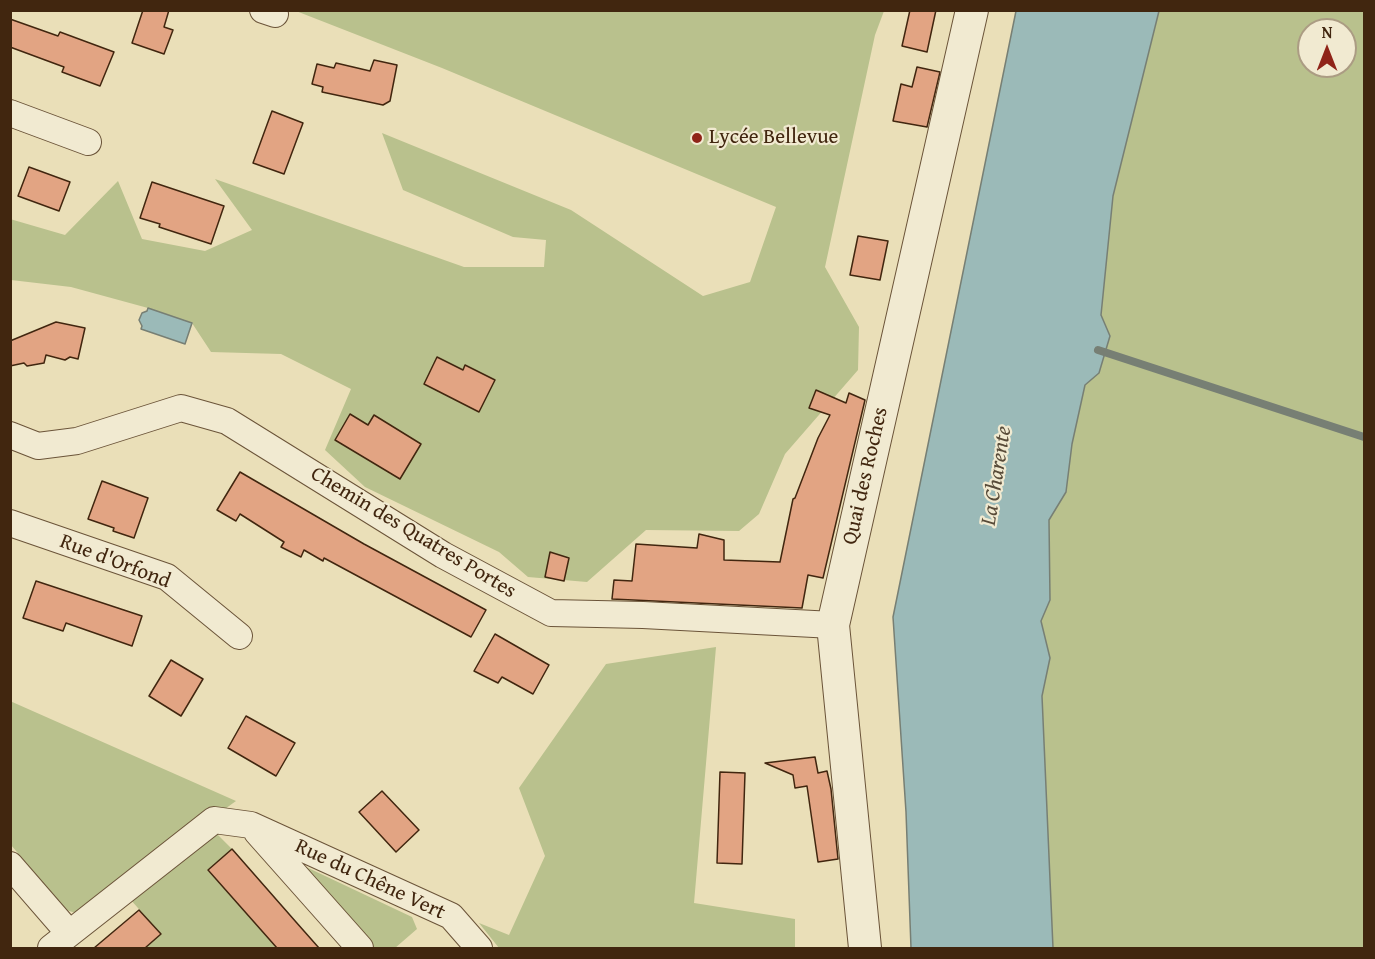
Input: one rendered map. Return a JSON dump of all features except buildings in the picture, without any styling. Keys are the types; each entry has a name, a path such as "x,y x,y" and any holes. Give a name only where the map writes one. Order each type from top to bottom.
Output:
{"street":[{"name":"Quai des Roches","path":"865,948 833,625 972,10"},
{"path":"10,113 88,142"},
{"name":"Chemin des Quatres Portes","path":"10,435 38,446 77,441 181,408 227,421 443,555 551,613 643,615 833,625"},
{"name":"Rue d'Orfond","path":"10,523 167,577 239,636"},
{"name":"Rue du Chêne Vert","path":"60,941 214,820 251,825 451,916 479,948"},
{"path":"251,825 360,948"},
{"path":"15,879 60,941"}],"green space":[{"path":"296,11 884,11 875,35 825,267 859,327 858,370 785,454 759,514 739,531 646,530 587,582 528,577 499,552 365,487 325,450 351,389 281,354 211,352 192,323 148,308 71,287 11,280 10,219 65,235 118,181 142,239 205,251 252,230 215,179 464,267 544,267 546,240 513,237 403,190 382,133 571,210 703,296 750,282 776,207 442,68"},
{"path":"1159,11 1364,11 1364,948 1053,948 1042,696 1050,658 1041,621 1050,600 1049,520 1066,492 1072,444 1085,385 1099,373 1110,336 1101,315 1113,196"},
{"path":"716,647 694,903 795,919 795,948 499,948 479,923 509,935 545,856 519,788 606,664"},
{"path":"10,701 236,801 79,914 66,910 11,845"},
{"path":"217,834 232,849 208,871 277,948 145,948 161,934 130,899"},
{"path":"304,866 412,917 417,929 395,948 372,948 304,874"}],"water":[{"name":"La Charente","path":"1016,11 1159,11 1113,196 1101,315 1110,336 1099,373 1085,385 1072,444 1066,492 1049,520 1050,600 1041,621 1050,658 1042,696 1053,948 911,948 906,812 893,617"},
{"path":"148,308 192,323 185,344 141,329 139,320"}],"waterway":[{"path":"1098,350 1364,437"}],"place":[{"name":"Lycée Bellevue","path":"697,138"}]}
